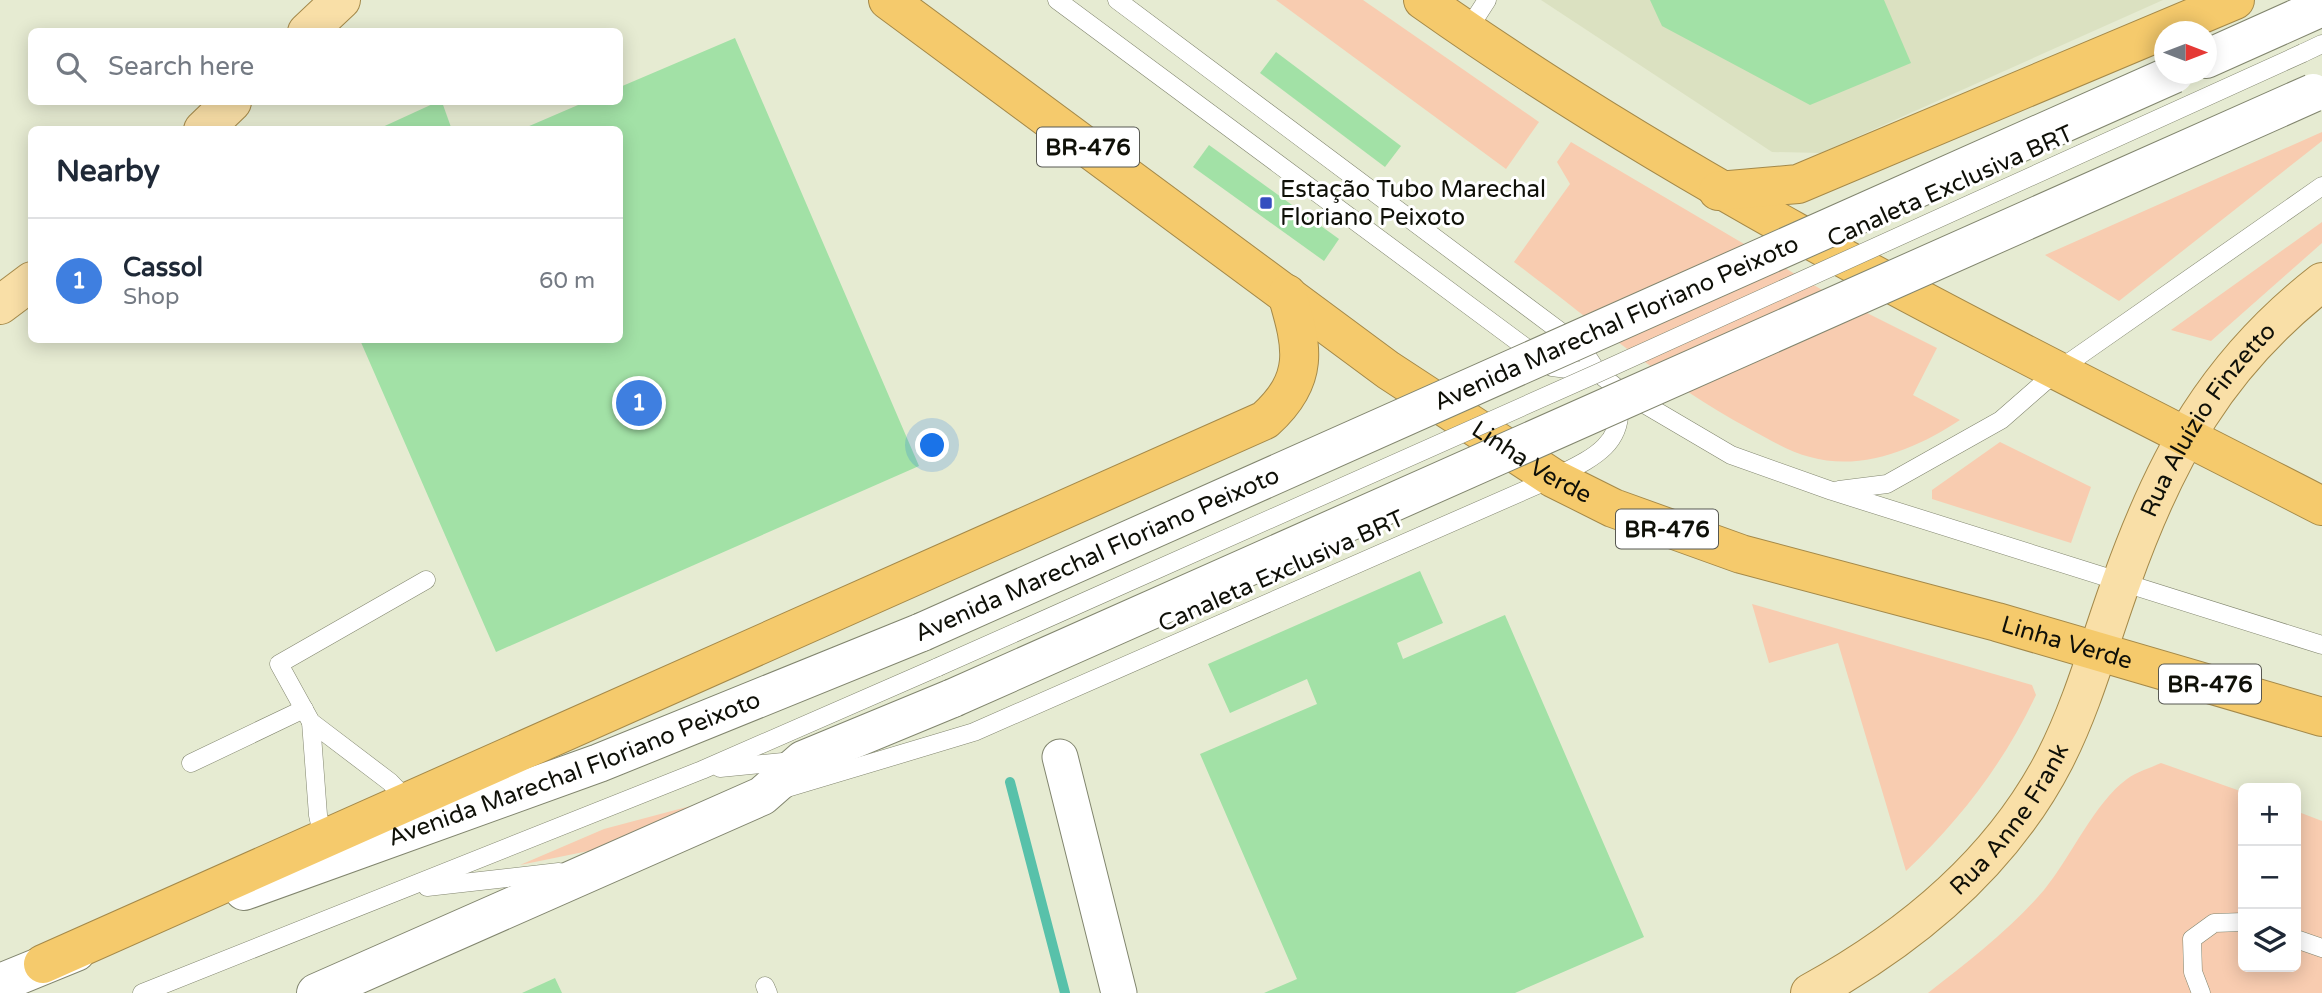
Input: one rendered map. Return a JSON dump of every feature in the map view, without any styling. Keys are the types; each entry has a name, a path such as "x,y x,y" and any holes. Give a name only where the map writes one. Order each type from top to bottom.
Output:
{"highway":[{"name":"Linha Verde","path":"888,0 1388,370 1553,478 1613,508 1728,550 2098,651 2322,717"},
{"path":"1423,0 1477,16 1718,191 2057,371 2322,506"},
{"path":"1718,191 1798,184 2235,0"},
{"path":"43,964 1265,421 1286,402 1298,374 1298,334 1287,294"}],"main road":[{"path":"294,28 311,0"},
{"path":"311,28 341,0"},
{"path":"207,126 229,105"},
{"name":"Rua Aluízio Finzetto","path":"2121,581 2150,506 2186,435 2220,383 2249,346 2322,282"},
{"path":"0,305 28,284"},
{"name":"Rua Anne Frank","path":"1810,993 1860,966 1909,932 1948,898 1989,852 2027,803 2054,761 2071,725 2121,581"}],"street":[{"path":"2217,56 2310,31"},
{"name":"Avenida Marechal Floriano Peixoto","path":"0,983 43,964 539,785 922,632 2154,83"},
{"path":"331,990 762,796 803,760 877,730 946,683 2318,91"},
{"path":"695,672 813,677"},
{"path":"1060,757 1119,993"}],"lane":[{"path":"1057,0 1552,367 1598,373"},
{"path":"1117,0 1581,347 1598,373 1618,388 1731,455 1832,491 2322,645"},
{"name":"Canaleta Exclusiva BRT","path":"142,993 702,770 946,683 2310,31"},
{"path":"1832,491 1887,484 2001,420 2057,371 2322,186"},
{"name":"Canaleta Exclusiva BRT","path":"762,796 974,732 1553,478 1596,457 1609,446 1620,416 1618,388"},
{"path":"408,801 390,782 308,716 279,664 426,580"},
{"path":"191,763 308,716"},
{"path":"308,716 318,815 323,838"},
{"name":"Canaleta Exclusiva BRT","path":"702,770 911,750"},
{"name":"Canaleta Exclusiva BRT","path":"406,889 601,867"},
{"path":"2200,993 2193,972 2192,939 2214,923 2238,922"},
{"path":"2301,941 2322,948"}],"shaded area":[{"path":"1276,0 1363,0 1539,122 1506,169"},
{"path":"1541,0 2163,0 1821,153 1772,152"},
{"path":"2322,132 2322,141 2119,301 2045,255"},
{"path":"1571,142 1829,294 1937,348 1913,395 1960,420 1926,440 1889,455 1830,461 1802,455 1778,444 1717,410 1657,371 1514,262 1570,184 1557,162"},
{"path":"2322,222 2322,243 2211,341 2171,330"},
{"path":"2000,442 2091,487 2071,543 1932,499 1932,490"},
{"path":"1752,604 2032,685 2036,695 1995,767 1963,811 1906,871 1838,643 1769,663"},
{"path":"2161,763 2238,790 2238,972 2301,972 2301,813 2322,821 2322,993 1928,993 2018,918 2054,877 2104,801 2115,789 2139,772"},
{"path":"698,804 608,847 520,865 604,829"}],"building":[{"path":"1650,0 1884,0 1911,63 1810,105 1662,26"},
{"path":"735,38 919,466 496,652 361,343 623,343 623,126 529,126 578,105 623,105 623,86"},
{"name":"Estação Tubo Marechal Floriano Peixoto","path":"1276,52 1401,146 1385,167 1260,73"},
{"path":"430,105 443,105 451,126 385,126"},
{"name":"Estação Tubo Marechal Floriano Peixoto","path":"1209,145 1339,239 1324,261 1193,167"},
{"path":"1420,571 1443,623 1397,643 1403,659 1505,615 1644,937 1515,993 1264,993 1297,979 1200,754 1317,704 1307,679 1230,713 1208,664"},
{"path":"555,978 562,993 522,993"}],"waterway":[{"path":"1010,782 1065,993"}],"place":[{"name":"Estação Tubo Marechal Floriano Peixoto","path":"1266,203"},
{"name":"Cassol","path":"639,403"}]}
